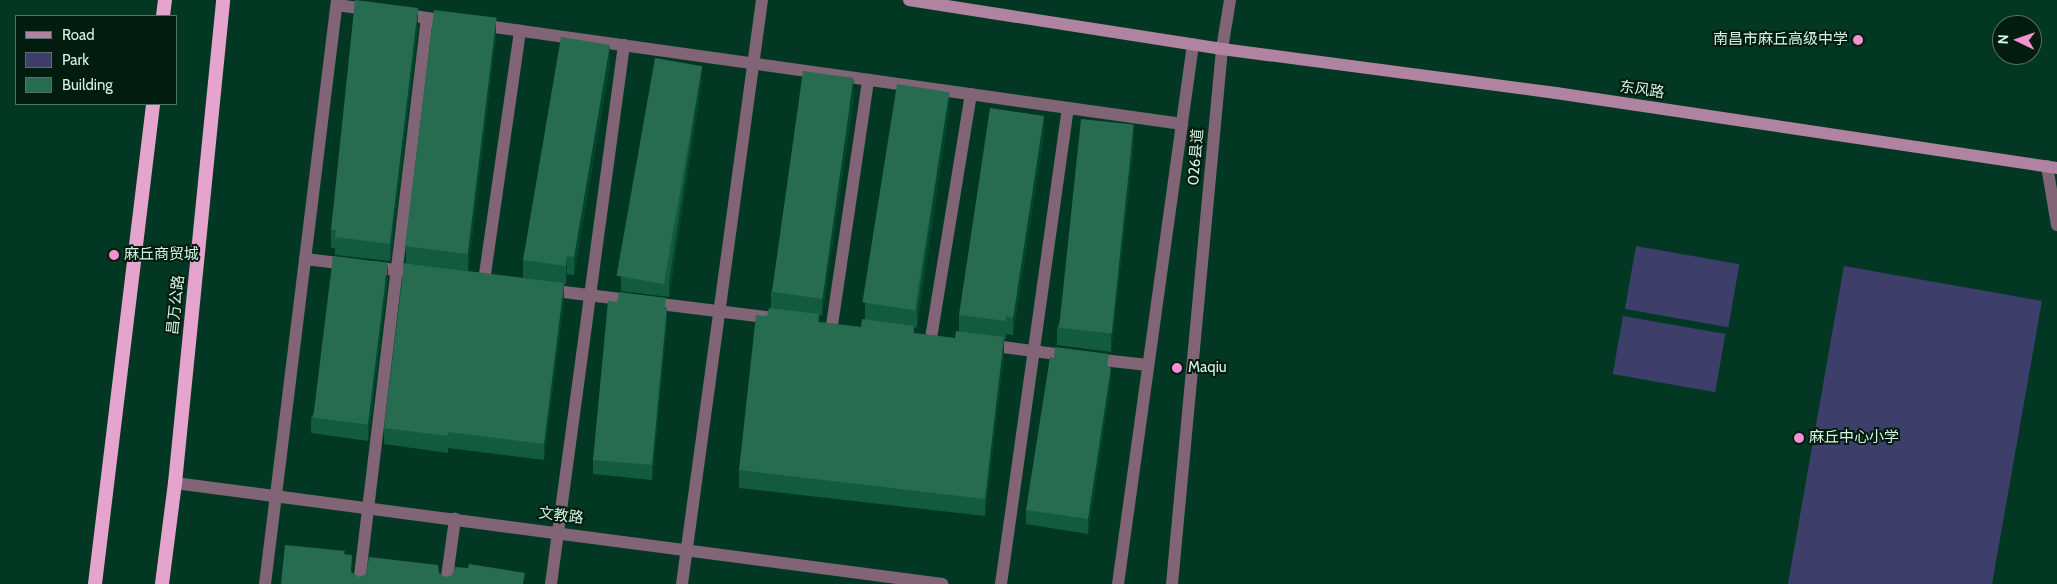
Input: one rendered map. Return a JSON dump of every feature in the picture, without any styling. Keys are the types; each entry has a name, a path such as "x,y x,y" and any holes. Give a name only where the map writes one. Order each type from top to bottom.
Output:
{"highway":[{"path":"163,15 165,0"},
{"name":"昌万公路","path":"162,584 175,483 223,0"},
{"path":"95,584 153,105"}],"main road":[{"path":"909,0 1222,49"},
{"name":"东风路","path":"1222,49 1566,94 2052,167"}],"street":[{"path":"682,584 762,0"},
{"name":"026县道","path":"1172,584 1222,49 1230,0"},
{"path":"265,584 337,3 427,18 1182,124"},
{"path":"359,584 427,18"},
{"path":"484,281 520,31"},
{"path":"1118,584 1193,44"},
{"path":"551,584 624,46"},
{"path":"832,326 868,80"},
{"path":"931,338 971,94"},
{"path":"1001,584 1068,108"},
{"path":"2052,167 2057,225"},
{"path":"305,259 435,275"},
{"path":"532,288 785,320"},
{"path":"977,344 1148,365"},
{"name":"文教路","path":"175,483 942,584"},
{"path":"446,584 455,519"}],"green space":[{"path":"1636,246 1739,264 1728,327 1625,309"},
{"path":"1844,266 2042,301 1992,584 1788,584"},
{"path":"1623,316 1725,334 1715,392 1613,374"}],"building":[{"path":"355,0 418,8 390,244 335,237 336,230 331,230"},
{"path":"434,10 497,18 468,254 405,246"},
{"path":"561,37 610,45 574,257 567,256 566,266 523,260"},
{"path":"655,58 702,66 664,284 617,276"},
{"path":"803,71 854,78 822,299 772,292"},
{"path":"897,84 949,92 915,311 862,302"},
{"path":"990,108 1044,116 1013,318 1006,316 1006,321 959,315"},
{"path":"1081,119 1134,125 1112,333 1059,328"},
{"path":"333,256 388,263 368,424 313,418"},
{"path":"404,263 564,283 544,444 448,432 448,436 384,428"},
{"path":"619,292 666,298 665,307 667,307 652,465 593,460 608,301 617,302"},
{"path":"769,308 819,314 818,322 861,327 862,319 914,326 913,333 955,338 956,331 1004,337 985,499 739,470 756,315 767,316"},
{"path":"1055,347 1109,354 1107,366 1111,367 1088,519 1026,510 1050,357 1054,358"},
{"path":"285,545 345,551 344,554 352,555 351,572 359,577 366,574 369,557 438,565 439,573 445,577 452,575 455,567 468,568 469,564 525,573 523,584 281,584"}],"place":[{"name":"南昌市麻丘高级中学","path":"1858,40"},
{"name":"麻丘商贸城","path":"114,255"},
{"name":"Maqiu","path":"1177,368"},
{"name":"麻丘中心小学","path":"1799,438"}]}
